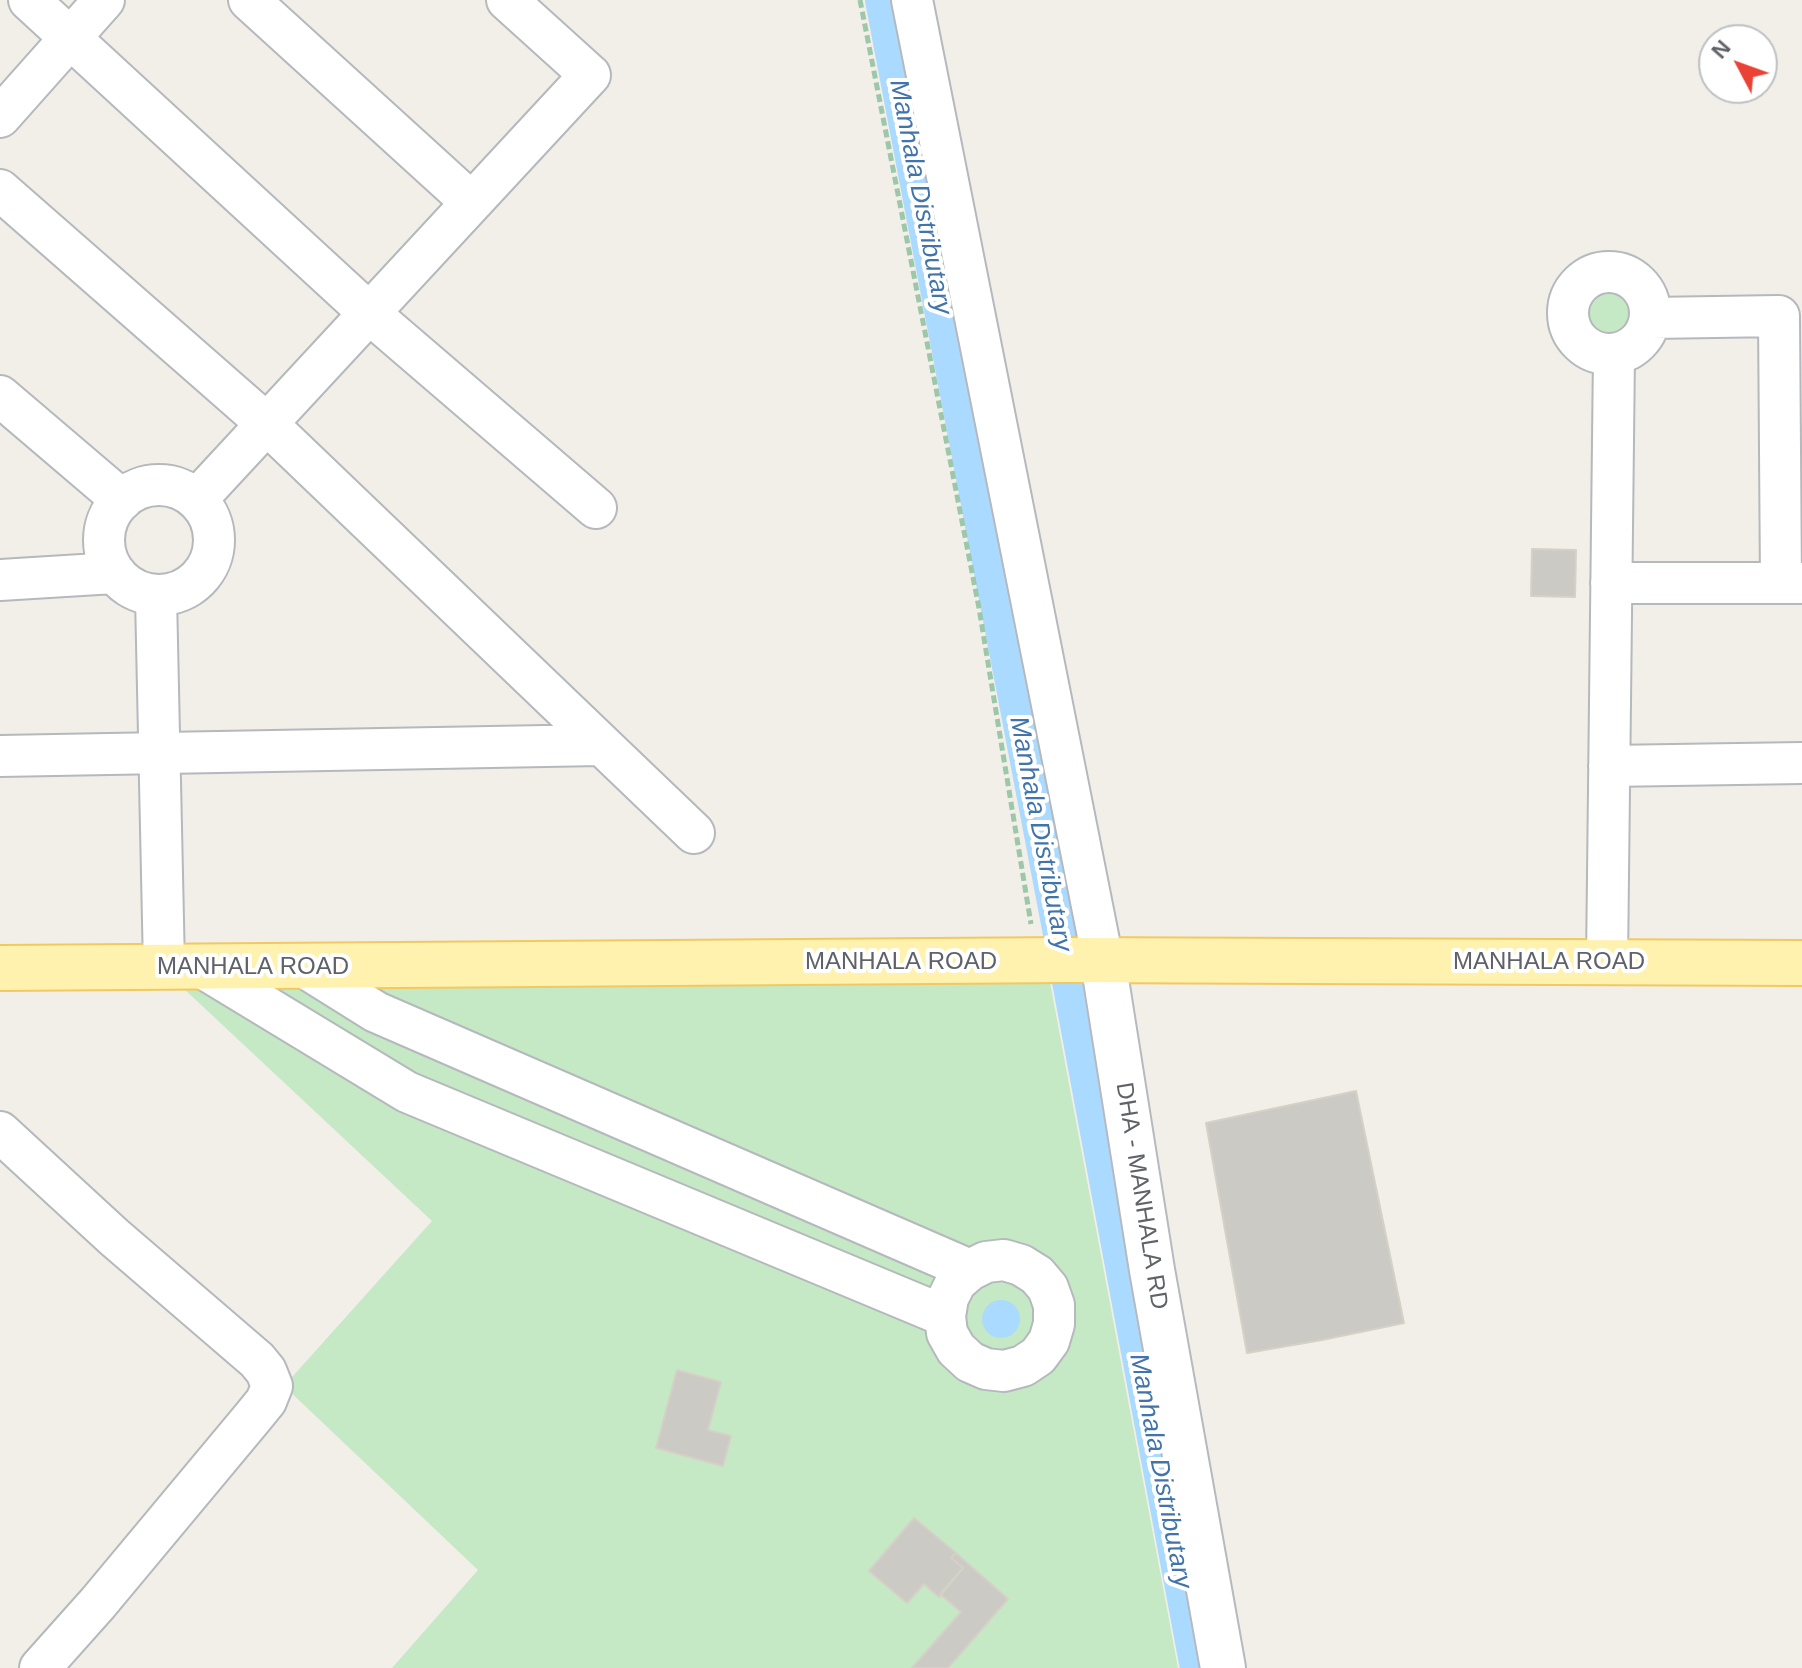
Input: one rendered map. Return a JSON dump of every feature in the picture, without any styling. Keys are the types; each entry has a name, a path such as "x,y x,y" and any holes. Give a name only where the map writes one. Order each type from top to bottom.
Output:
{"main road":[{"name":"MANHALA ROAD","path":"0,968 1037,960 1802,963"},
{"name":"DHA - MANHALA RD","path":"1103,961 1152,1270 1223,1668"}],"street":[{"path":"29,0 369,313 596,508"},
{"path":"0,117 104,0"},
{"path":"249,0 471,202"},
{"path":"197,499 590,75 507,0"},
{"path":"912,0 1103,961"},
{"path":"0,190 267,424 694,833"},
{"path":"1612,271 1637,281 1650,304 1651,318 1638,342 1614,354 1587,348 1570,327 1568,314 1576,288 1586,278 1612,271"},
{"path":"1611,583 1791,583 1779,316 1651,318"},
{"path":"1607,962 1614,354"},
{"path":"0,396 122,500"},
{"path":"151,485 167,485 197,499 208,513 214,528 215,545 210,562 188,588 156,596 126,585 114,573 104,543 112,512 122,500 151,485"},
{"path":"0,580 114,573"},
{"path":"156,596 159,753 182,967 407,1092 945,1316"},
{"path":"0,756 600,745"},
{"path":"1609,766 1802,763"},
{"path":"304,967 376,1012 970,1270"},
{"path":"0,1132 114,1237 257,1360 272,1386 266,1401 253,1417 40,1668"},
{"path":"1004,1260 1021,1265 1037,1275 1048,1288 1054,1305 1054,1324 1049,1341 1038,1356 1023,1366 1004,1371 986,1369 970,1362 956,1349 947,1333 945,1316 948,1298 956,1282 970,1270 986,1262 1004,1260"}],"path":[{"path":"860,0 979,608 1037,960"}],"green space":[{"path":"1608,293 1625,301 1633,318 1625,335 1608,343 1591,335 1583,318 1591,301"},
{"path":"1049,977 1178,1668 392,1668 478,1570 284,1386 432,1221 182,987"}],"water":[{"path":"1001,1300 1015,1305 1020,1319 1015,1333 1001,1338 987,1333 982,1319 987,1305"}],"building":[{"path":"1532,549 1576,550 1575,597 1531,596"},
{"path":"1356,1091 1404,1323 1247,1353 1206,1123"},
{"path":"677,1370 721,1382 708,1430 731,1436 723,1466 656,1448"},
{"path":"914,1518 956,1553 951,1558 963,1568 939,1597 924,1584 907,1603 869,1571"},
{"path":"956,1553 1008,1599 948,1668 912,1668 961,1612 940,1594 963,1568 951,1558"}],"waterway":[{"name":"Manhala Distributary","path":"883,0 1198,1668"}]}
